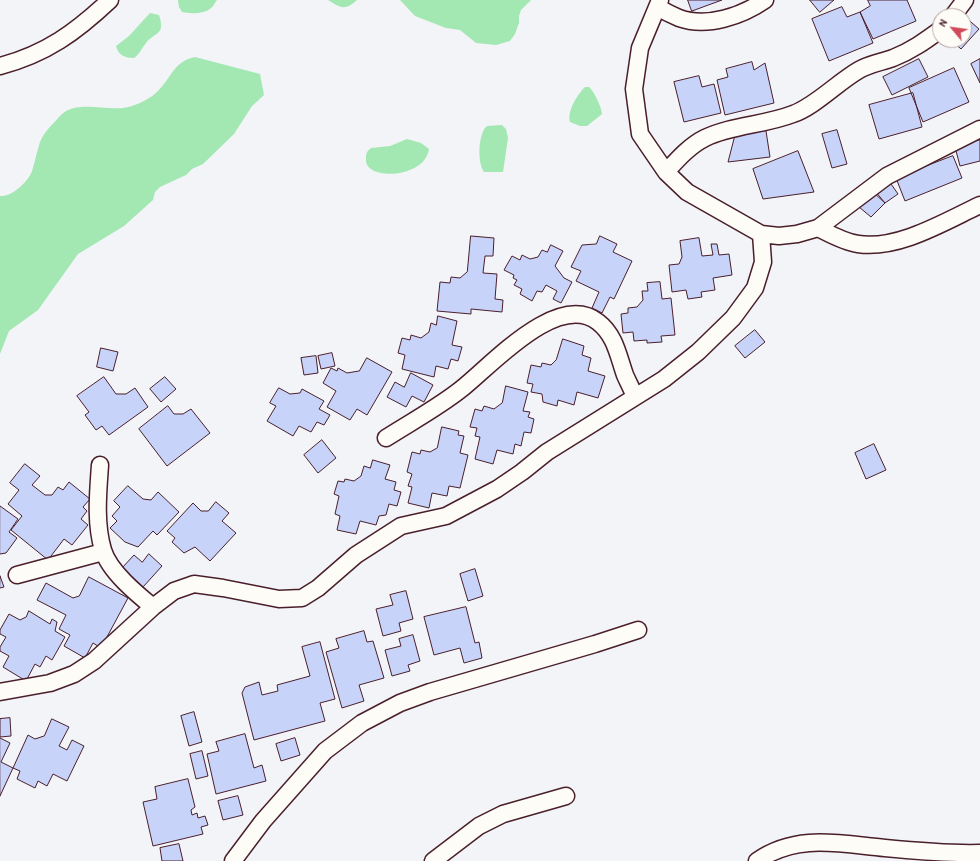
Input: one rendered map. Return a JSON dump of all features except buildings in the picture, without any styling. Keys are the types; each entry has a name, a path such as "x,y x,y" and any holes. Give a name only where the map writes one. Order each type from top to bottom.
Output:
{"street":[{"path":"0,66 24,60 62,40 85,23 110,0"},
{"path":"765,0 736,15 710,22 681,18 658,4 640,48 634,89 640,134 666,172 688,192 761,234 779,236 797,234 818,228 886,176 980,129"},
{"path":"666,172 684,153 705,138 794,114 813,103 835,85 860,69 895,57 920,45 932,36"},
{"path":"818,228 844,240 857,244 873,245 919,234 980,205"},
{"path":"0,692 50,683 74,674 94,661 153,607 174,591 194,584 279,599 302,598 318,588 356,555 401,526 446,516 469,505 522,472 547,452 664,379 698,352 733,318 754,288 763,262 761,234"},
{"path":"386,438 420,418 461,389 504,351 543,324 572,315 585,316 597,321 609,332 635,396"},
{"path":"100,465 98,500 103,552 118,574 135,592 153,607"},
{"path":"18,575 103,552"},
{"path":"240,858 325,751 362,723 400,703 430,692 638,630"},
{"path":"433,861 479,826 503,814 566,796"},
{"path":"757,861 791,845 826,841 884,848 960,854 980,853"}],"green space":[{"path":"178,0 217,0 208,10 189,13 182,12 179,7"},
{"path":"328,0 357,0 349,6 343,7"},
{"path":"400,0 531,0 521,10 519,23 515,34 510,41 496,45 476,43 460,30 446,28 415,16"},
{"path":"150,13 159,15 161,27 158,33 144,45 138,55 134,58 122,55 118,52 116,46 129,36"},
{"path":"195,57 260,74 264,95 252,106 234,134 203,164 192,169 186,175 160,187 155,192 153,200 124,226 78,254 38,310 9,331 0,354 0,196 10,194 27,180 32,171 42,138 59,117 66,111 84,107 123,108 132,106 149,98 158,91 177,66 188,59"},
{"path":"585,87 589,87 593,92 602,114 587,126 580,126 570,122 569,118 571,108"},
{"path":"502,125 506,129 508,138 503,172 484,172 480,162 480,141 482,135 487,126"},
{"path":"407,139 421,143 429,149 425,159 417,166 407,171 395,174 374,171 368,166 366,154 371,148 390,146"}]}
